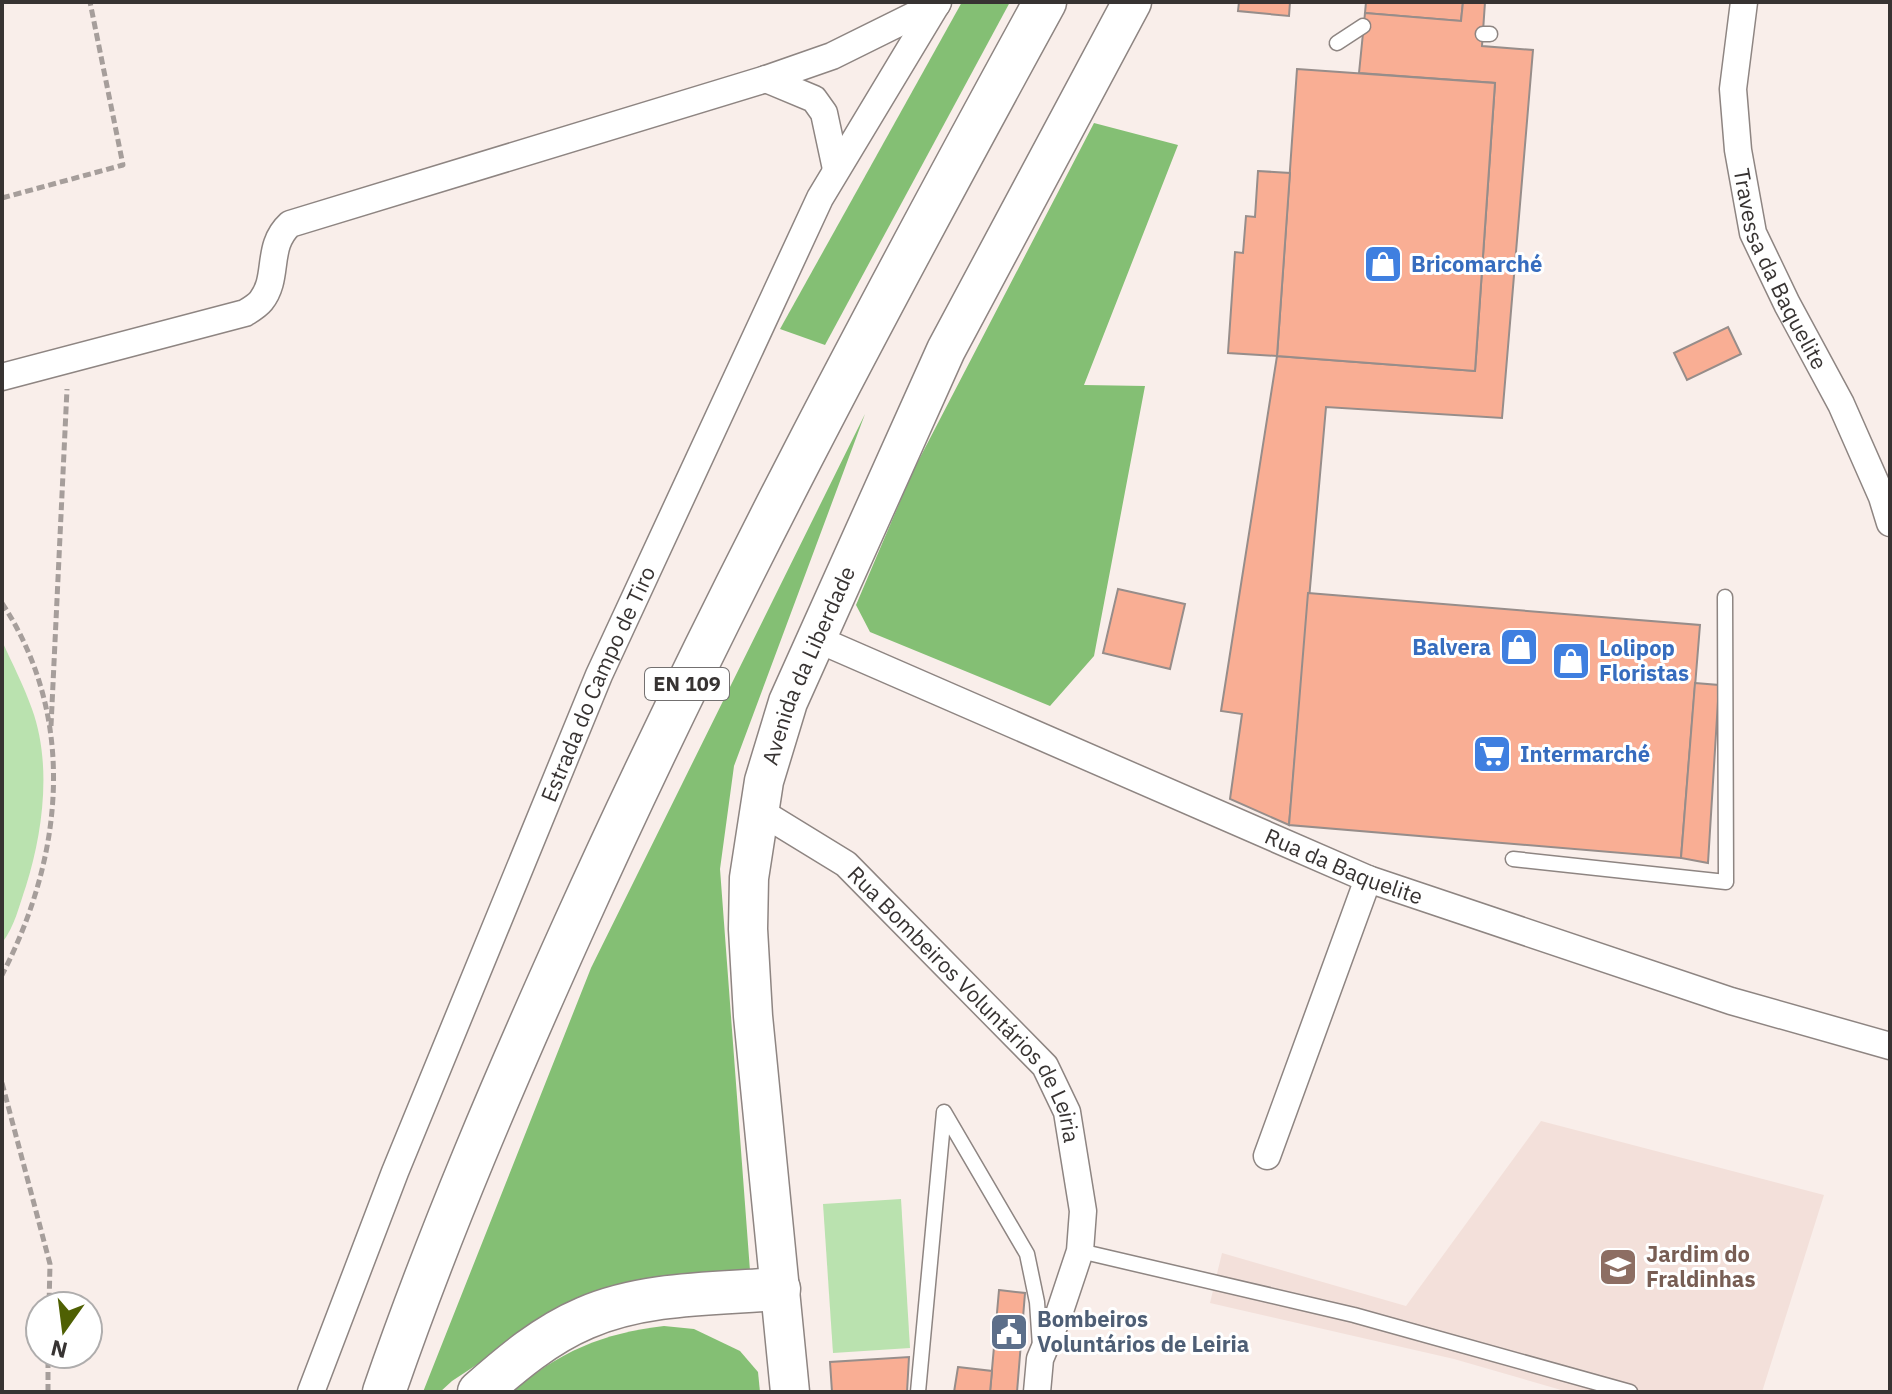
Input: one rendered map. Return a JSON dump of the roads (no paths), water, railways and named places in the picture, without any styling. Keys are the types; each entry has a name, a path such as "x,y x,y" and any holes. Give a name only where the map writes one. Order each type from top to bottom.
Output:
{"main road":[{"name":"EN 109","path":"384,1392 416,1299 495,1106 666,729 875,314 1045,2"},
{"path":"479,1392 544,1339 585,1317 628,1304 683,1296 779,1289"}],"street":[{"name":"Avenida da Liberdade","path":"790,1392 750,966 749,878 758,810 779,729 965,312 1132,2"},
{"name":"Travessa da Baquelite","path":"1744,2 1733,89 1738,150 1753,233 1841,404 1882,497 1890,523"},
{"path":"2,377 245,313 260,302 272,271 279,234 290,224 766,79 832,56 938,3"},
{"name":"Estrada do Campo de Tiro","path":"311,1392 395,1172 599,675 820,198 938,3"},
{"path":"766,79 814,99 824,113 836,169"},
{"name":"Rua da Baquelite","path":"817,639 1368,879 1716,996 1890,1046"},
{"name":"Rua Bombeiros Voluntários de Leiria","path":"758,810 846,864 1045,1066 1067,1112 1083,1211 1080,1251 1040,1359 1037,1392"},
{"path":"1267,1156 1368,879"}],"lane":[{"path":"1337,43 1363,26"},
{"path":"1513,859 1726,882 1725,597"},
{"path":"918,1392 944,1112 1027,1254 1037,1302 1040,1359"},
{"path":"1080,1251 1354,1315 1630,1392"}],"place":[{"name":"Bricomarché","path":"1383,264"},
{"name":"Balvera","path":"1519,647"},
{"name":"Lolipop Floristas","path":"1571,661"},
{"name":"Intermarché","path":"1492,754"},
{"name":"Jardim do Fraldinhas","path":"1618,1267"},
{"name":"Bombeiros Voluntários de Leiria","path":"1009,1332"}]}
